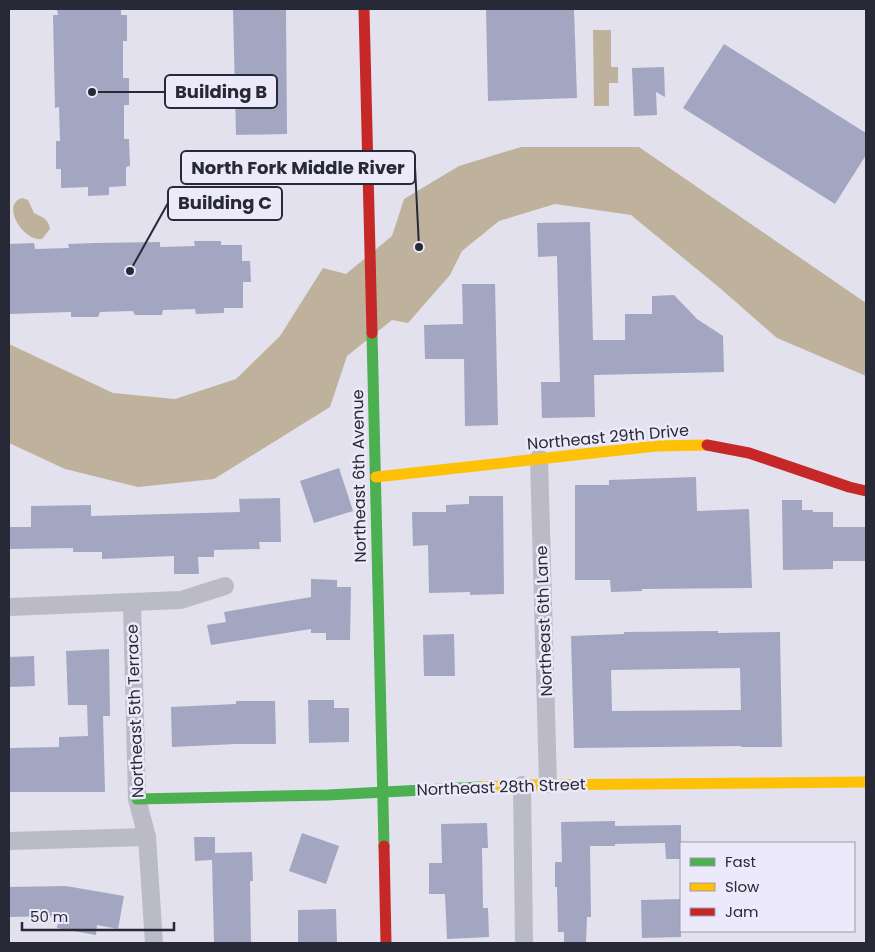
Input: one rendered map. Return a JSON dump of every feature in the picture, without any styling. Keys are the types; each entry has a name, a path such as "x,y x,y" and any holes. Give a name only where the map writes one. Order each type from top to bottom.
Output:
{"street":[{"name":"Northeast 6th Avenue","path":"364,9 376,539 384,791 386,943"},
{"name":"Northeast 29th Drive","path":"376,477 656,446 712,445 748,453 866,492"},
{"name":"Northeast 6th Lane","path":"539,458 548,784"},
{"name":"Northeast 5th Terrace","path":"154,943 147,837 137,799 132,603 182,600 225,586"},
{"path":"9,607 132,603"},
{"name":"Northeast 28th Street","path":"137,799 328,795 548,784 866,782"},
{"path":"522,785 524,943"},
{"path":"9,841 147,837"}],"shaded area":[{"path":"593,30 611,30 611,67 618,67 618,83 609,83 609,106 594,106"},
{"path":"521,147 639,147 866,303 866,376 777,338 631,215 555,204 499,221 462,251 450,275 408,323 392,320 347,356 330,407 214,479 138,487 65,469 9,443 9,344 113,393 175,399 236,379 280,336 323,268 346,274 392,236 404,199 459,166"},
{"path":"22,198 28,200 34,213 45,219 48,223 50,229 42,239 28,235 17,222 13,208 16,202"}],"building":[{"path":"57,9 121,9 121,15 127,15 127,41 123,41 123,78 129,78 129,105 124,105 124,139 129,139 130,166 126,167 126,186 109,187 109,195 88,196 88,187 61,188 61,169 56,169 56,141 60,141 59,107 55,108 53,15 58,15"},
{"path":"233,9 286,9 287,134 236,135"},
{"path":"486,9 574,9 577,98 488,101"},
{"path":"724,44 866,133 866,155 835,204 683,108"},
{"path":"664,67 665,97 656,92 657,115 634,116 632,68"},
{"path":"590,222 593,340 625,340 625,314 652,314 652,296 674,295 697,319 723,336 724,372 594,375 595,417 542,418 541,382 560,382 557,256 538,257 537,223"},
{"path":"194,241 221,241 221,245 242,245 242,261 250,261 251,282 243,282 243,308 224,308 224,313 196,314 195,309 163,310 162,315 135,315 133,311 100,312 98,317 71,317 71,312 9,314 9,244 34,243 35,249 69,248 68,244 160,242 160,247 195,246"},
{"path":"462,284 495,284 498,425 465,426 464,359 425,359 424,325 463,324"},
{"path":"339,468 353,511 314,523 300,481"},
{"path":"696,477 697,511 749,509 752,588 642,589 642,591 611,592 610,580 575,580 575,485 609,485 609,480"},
{"path":"469,496 503,496 504,594 470,595 470,592 429,593 428,545 413,546 412,512 446,512 446,505 469,504"},
{"path":"280,498 281,542 259,542 260,549 214,550 214,557 198,557 199,574 174,574 174,556 102,559 102,552 73,552 73,548 9,549 9,527 31,527 31,506 91,505 91,516 240,512 239,499"},
{"path":"782,500 802,500 802,510 833,512 833,527 866,527 866,561 833,561 833,569 783,570"},
{"path":"311,579 337,580 337,587 351,587 350,640 326,640 326,633 311,633 311,629 211,645 207,625 226,622 224,612 311,597"},
{"path":"624,632 780,632 782,747 574,748 571,636 624,634","holes":["740,668 741,710 612,711 611,670"]},
{"path":"454,634 455,676 424,676 423,635"},
{"path":"109,649 110,716 103,716 105,792 9,792 9,748 59,747 59,737 88,736 87,705 68,705 66,651"},
{"path":"34,656 35,686 9,687 9,657"},
{"path":"308,700 334,700 334,708 349,708 349,742 309,743"},
{"path":"236,701 275,701 276,744 172,747 171,707 236,704"},
{"path":"615,821 615,826 681,825 680,859 666,859 665,843 590,846 591,917 587,917 586,943 564,943 564,932 558,932 557,887 555,887 555,862 562,862 561,822"},
{"path":"487,823 488,848 482,848 483,908 488,908 489,937 447,939 445,894 429,894 429,863 442,863 441,824"},
{"path":"302,833 339,846 326,884 289,871"},
{"path":"194,837 215,837 215,853 252,852 253,881 250,881 251,943 214,943 212,860 195,861"},
{"path":"66,886 124,896 118,929 97,925 96,935 57,928 59,916 9,917 9,887"},
{"path":"680,899 681,937 642,938 641,900"},
{"path":"336,909 337,943 298,943 298,910"}],"traffic: fast":[{"path":"372,333 384,846"},
{"path":"137,799 328,795 480,787"}],"traffic: slow":[{"path":"376,477 656,446 707,445"},
{"path":"480,787 866,782"}],"traffic: jam":[{"path":"364,9 372,333"},
{"path":"707,445 749,453 866,491"},
{"path":"384,846 386,943"}],"place":[{"name":"Building B","path":"92,92"},
{"name":"North Fork Middle River","path":"419,247"},
{"name":"Building C","path":"130,271"}]}
